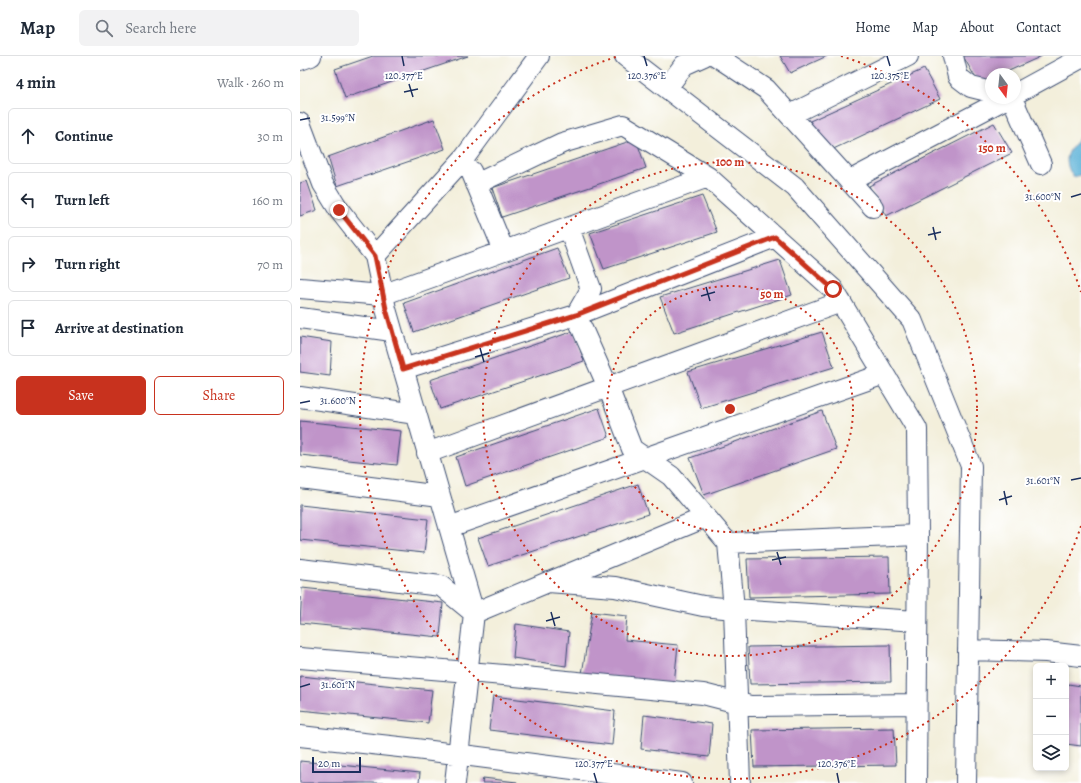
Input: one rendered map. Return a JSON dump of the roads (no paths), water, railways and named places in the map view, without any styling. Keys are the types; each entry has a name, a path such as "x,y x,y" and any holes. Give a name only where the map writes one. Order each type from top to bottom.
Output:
{"street":[{"path":"300,60 311,56"},
{"path":"375,256 465,157 539,56"},
{"path":"625,56 796,187 912,320 971,466 966,783"},
{"path":"666,88 684,65 704,56"},
{"path":"716,56 766,89 873,207"},
{"path":"790,116 908,56"},
{"path":"953,56 958,77 971,87 985,90"},
{"path":"1021,91 1081,58"},
{"path":"849,181 996,104"},
{"path":"1015,104 1041,164"},
{"path":"300,123 323,184 339,210 375,256 382,295 474,613 455,783"},
{"path":"476,184 562,144 623,125 708,177 833,289 917,429 918,535 916,783"},
{"path":"465,157 504,251"},
{"path":"300,288 382,295 708,177"},
{"path":"569,228 591,289 576,315"},
{"path":"403,369 576,315 775,237"},
{"path":"427,453 841,302"},
{"path":"576,315 608,387 632,449 671,476 728,543 734,609 740,783"},
{"path":"300,318 392,331"},
{"path":"449,527 884,374"},
{"path":"300,397 416,414"},
{"path":"300,478 440,496"},
{"path":"474,613 706,517"},
{"path":"728,543 918,535"},
{"path":"300,569 441,586 474,613"},
{"path":"548,582 615,587 703,606 917,621"},
{"path":"968,650 1046,652 1081,656"},
{"path":"300,658 467,671 702,694 750,706 916,704"},
{"path":"300,736 458,754 682,783"}],"water":[{"path":"1081,135 1081,175 1073,177 1069,170 1067,159 1070,150"}]}
